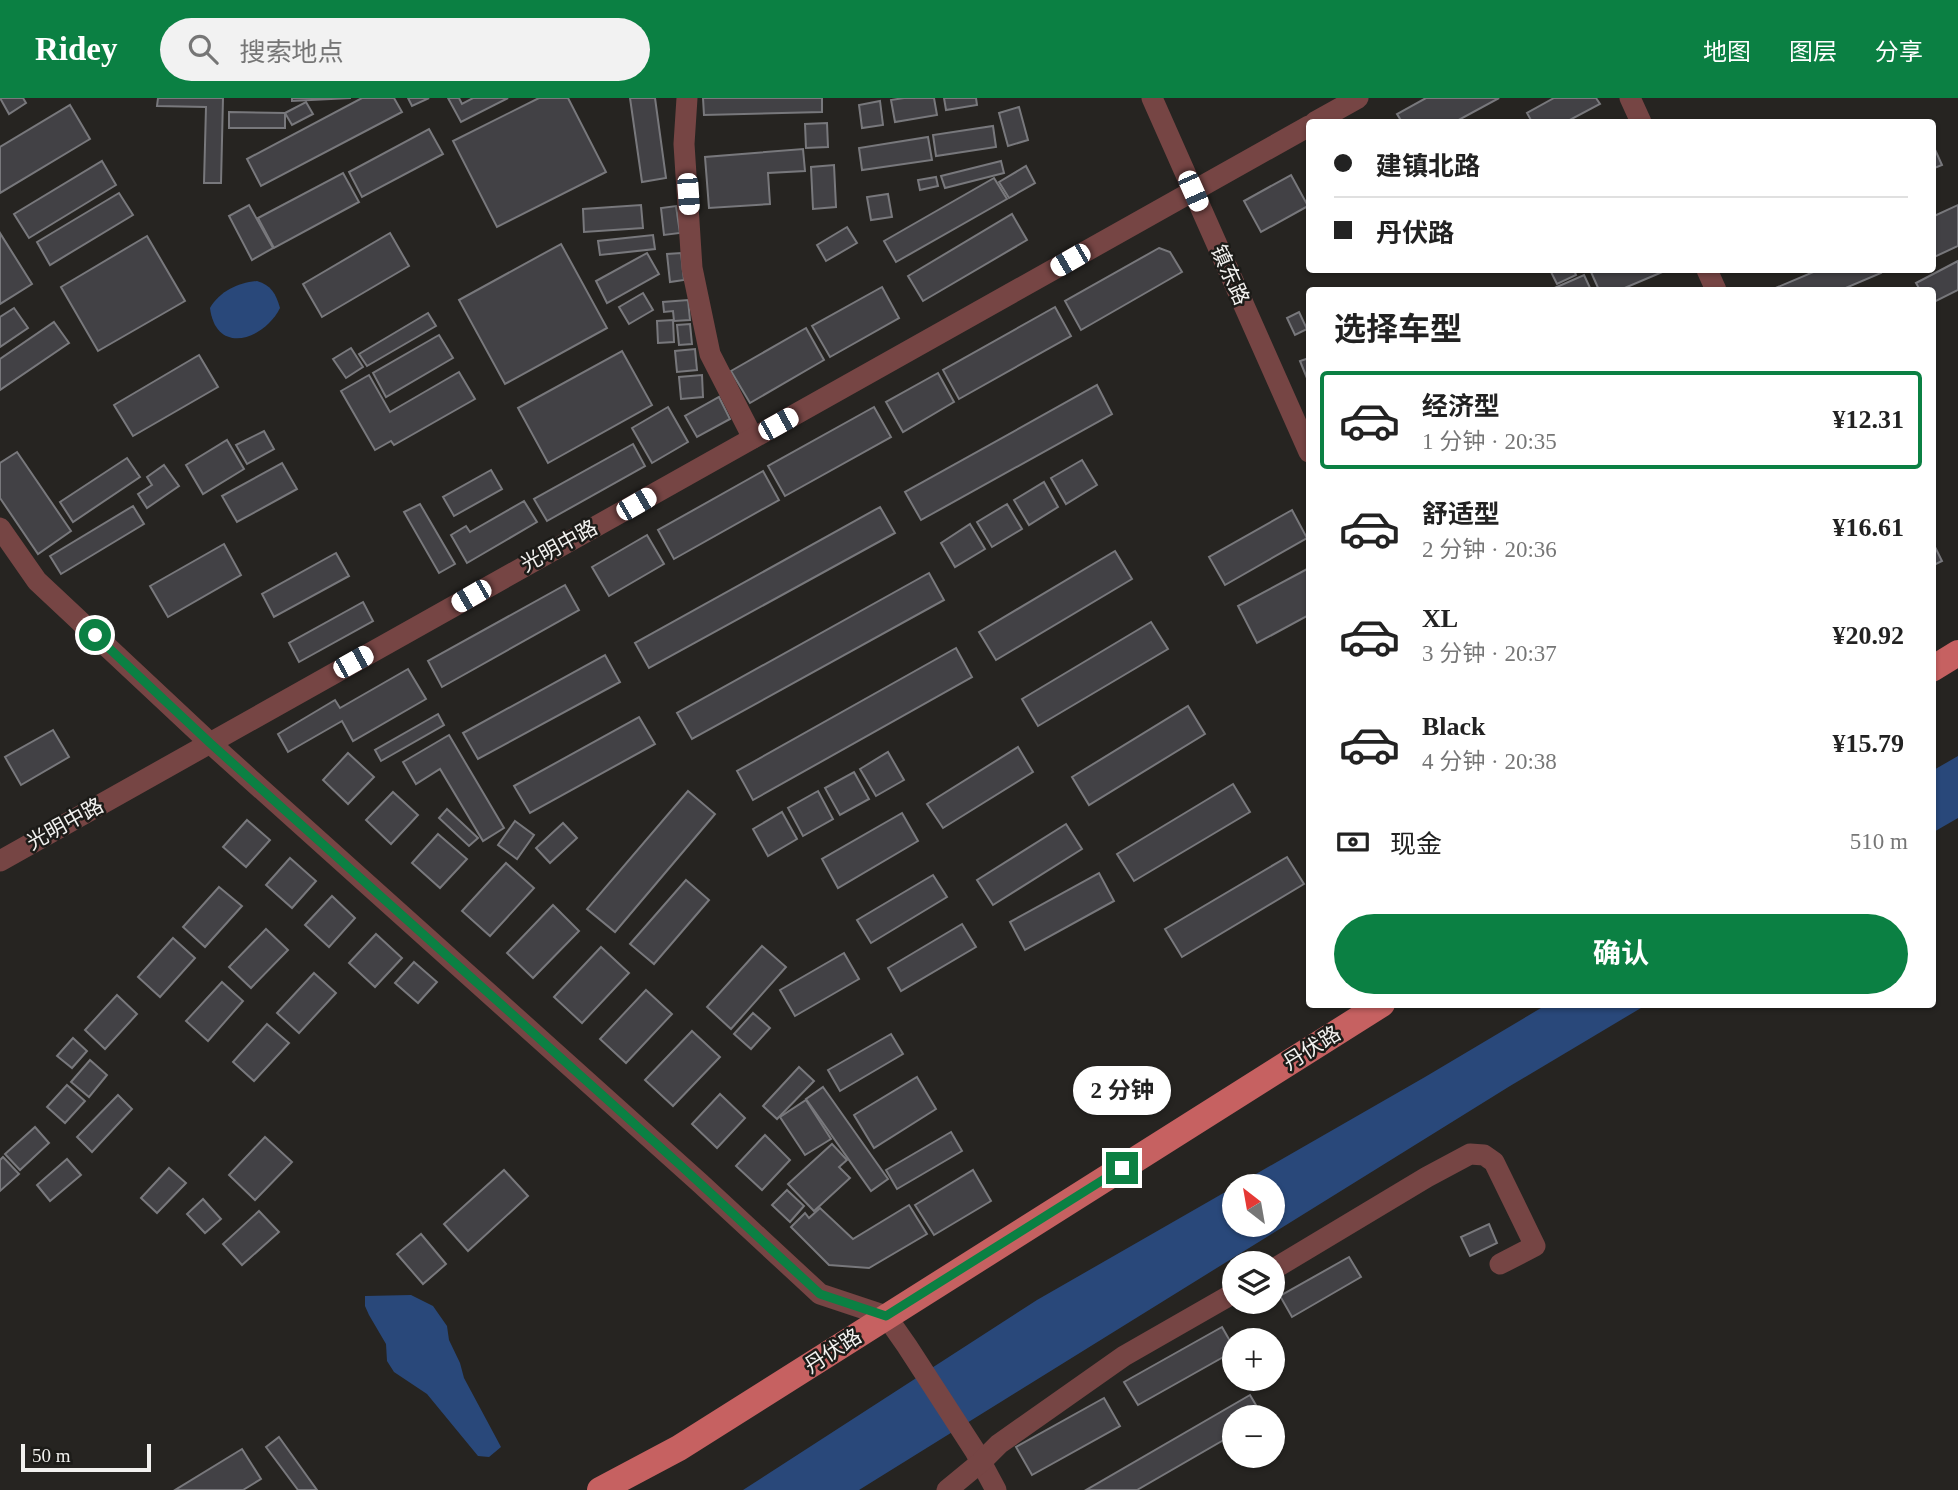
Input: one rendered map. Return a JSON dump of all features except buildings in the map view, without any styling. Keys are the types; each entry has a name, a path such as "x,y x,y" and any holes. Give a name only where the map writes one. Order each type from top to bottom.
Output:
{"main road":[{"path":"1936,667 1958,653"},
{"name":"丹伏路","path":"600,1490 679,1448 1376,1008"}],"street":[{"path":"687,98 684,144 692,268 710,354 753,438"},
{"name":"镇东路","path":"1152,98 1306,445"},
{"path":"1320,119 1358,98"},
{"path":"1633,99 1640,119"},
{"name":"光明中路","path":"0,861 1306,128"},
{"path":"0,528 37,581 210,743 820,1294 886,1316 976,1454 996,1490"},
{"path":"1285,1262 1427,1177 1471,1154 1484,1155 1494,1162 1535,1246 1500,1264"},
{"path":"947,1490 976,1454 999,1444 1124,1356 1222,1300"}],"water":[{"path":"257,281 269,288 277,298 280,308 273,319 252,335 241,338 231,338 221,333 214,323 210,308 214,302 230,289"},
{"path":"1958,756 1958,818 1936,831 1936,769"},
{"path":"1541,1008 1641,1008 1285,1226 1285,1174 1256,1174"},
{"path":"1222,1194 1222,1237 1267,1237 1244,1251 1222,1251 1222,1265 859,1490 743,1490 1037,1300"},
{"path":"411,1295 433,1306 447,1326 449,1340 464,1378 501,1447 489,1457 478,1456 427,1394 394,1372 387,1361 386,1344 365,1306 365,1296"}],"route":[{"path":"95,635 210,743 820,1294 886,1316 1122,1168"}]}
